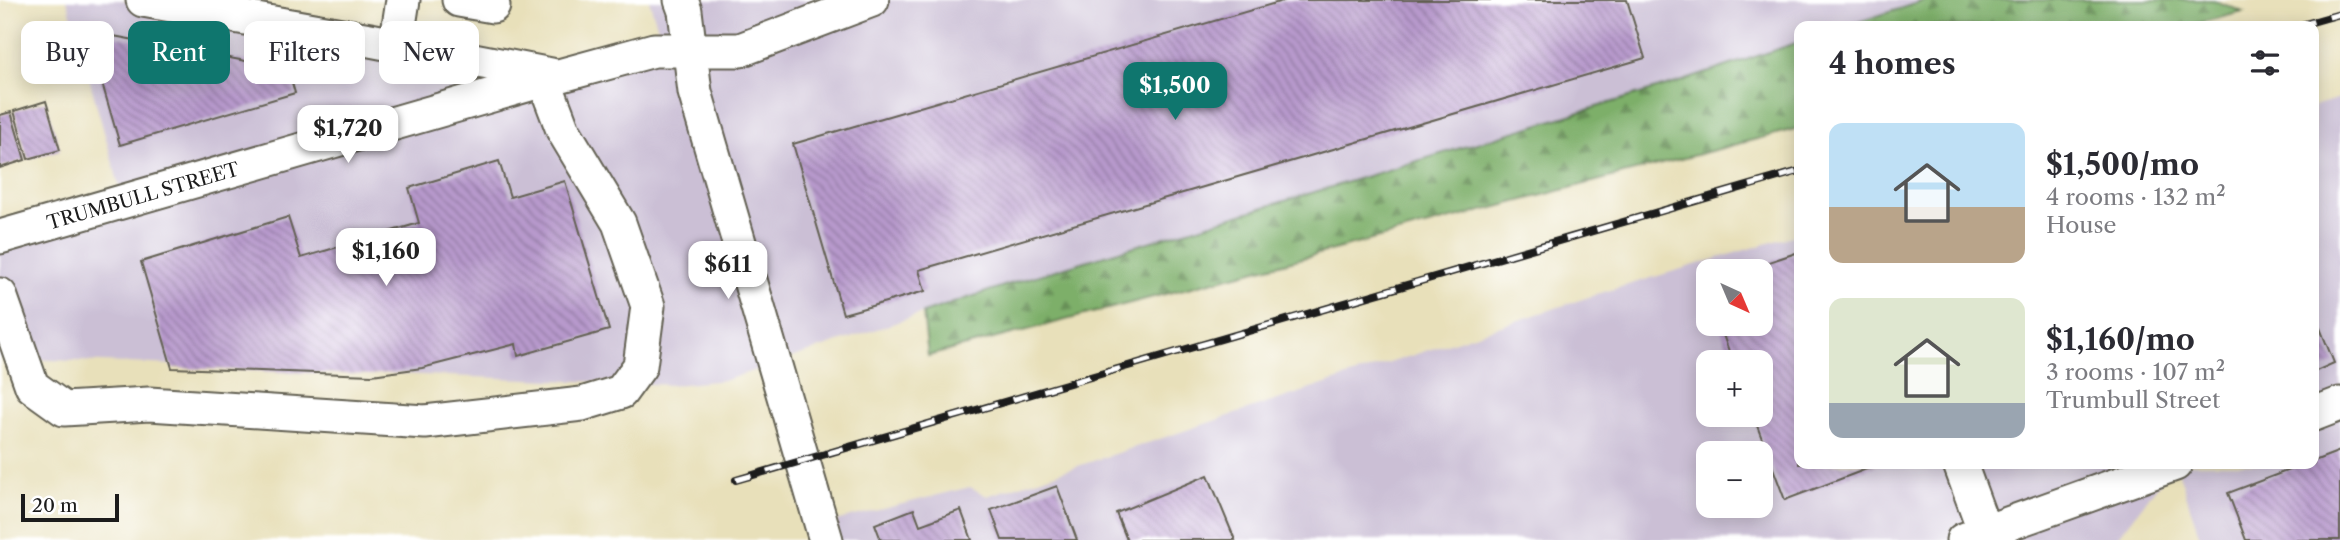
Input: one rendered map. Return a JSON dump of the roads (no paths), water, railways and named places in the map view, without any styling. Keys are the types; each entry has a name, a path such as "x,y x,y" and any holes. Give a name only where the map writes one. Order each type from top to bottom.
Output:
{"street":[{"path":"143,0 256,10 379,41"},
{"path":"400,21 403,0"},
{"path":"458,0 493,6"},
{"path":"681,0 691,50 695,92 826,540"},
{"name":"TRUMBULL STREET","path":"0,237 654,50 740,50 872,0"},
{"path":"0,295 32,387 64,409 149,404 425,422 582,404 621,392 640,366 648,306 619,223 563,130 550,78 479,63"},
{"path":"2319,412 2340,404"},
{"path":"1961,469 1974,536 2161,469"}],"railway":[{"path":"2316,21 2340,14"},
{"path":"736,480 1794,172"}]}
